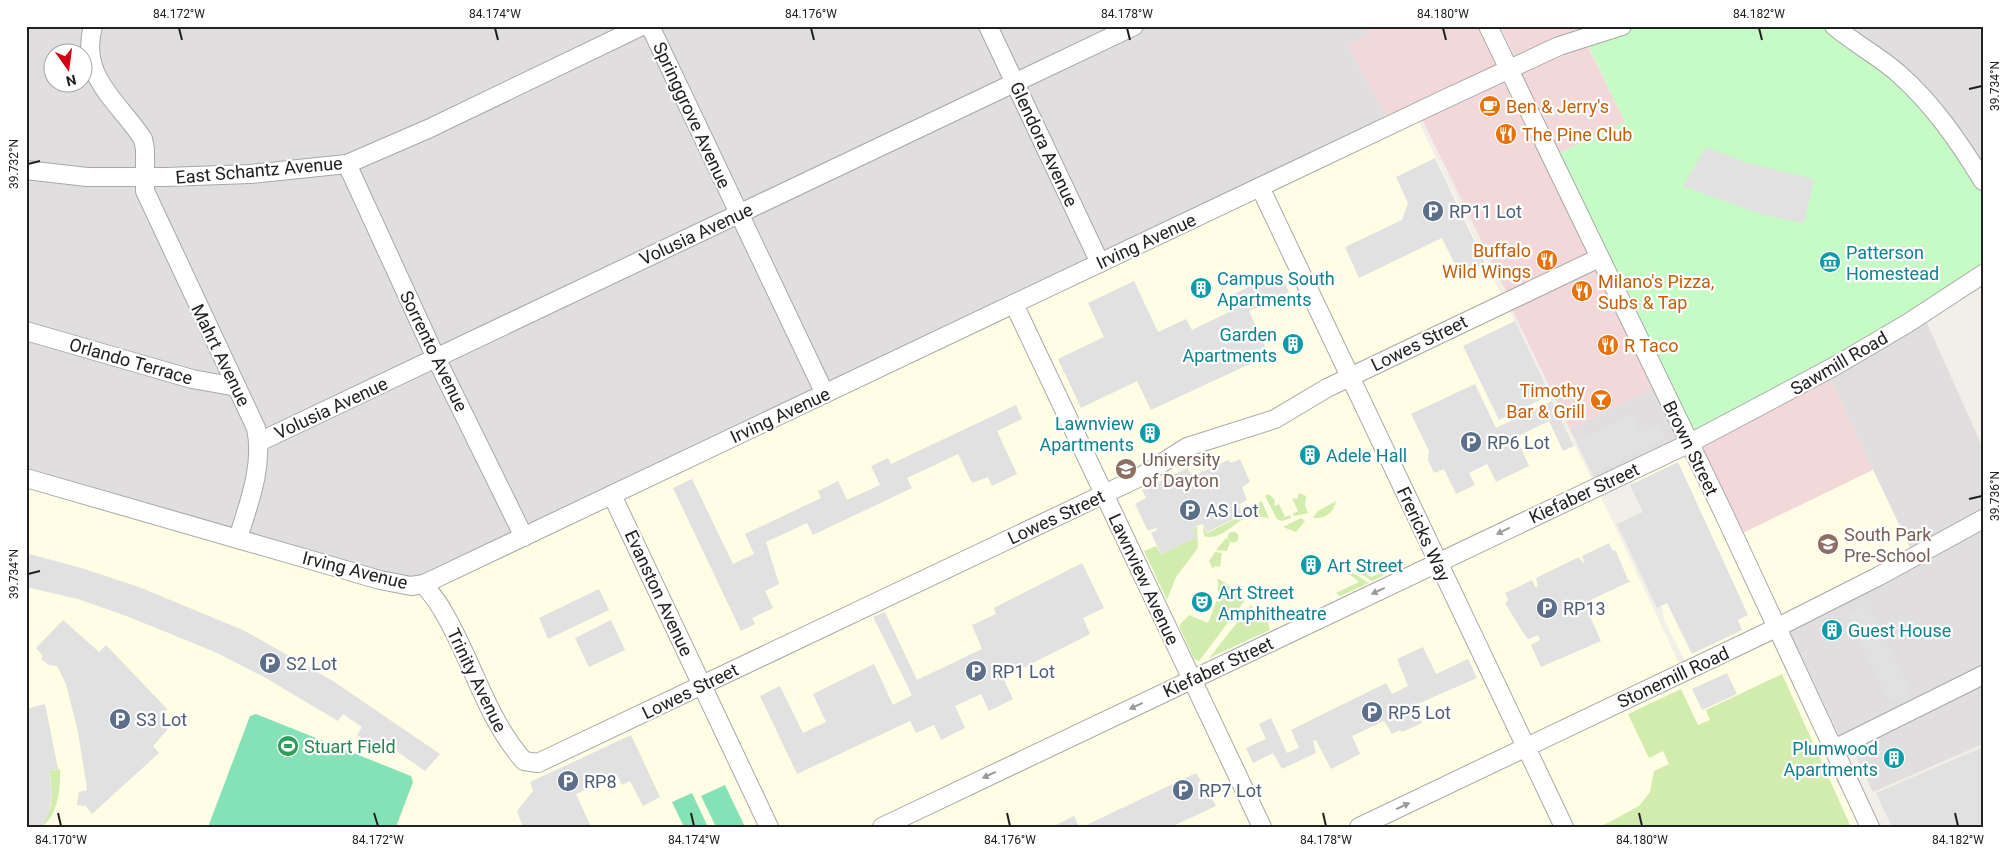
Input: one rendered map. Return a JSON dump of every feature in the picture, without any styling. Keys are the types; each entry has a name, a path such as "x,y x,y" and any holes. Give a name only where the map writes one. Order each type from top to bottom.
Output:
{"street":[{"name":"Mahrt Avenue","path":"93,26 89,42 91,64 96,77 143,139 145,148 145,191 256,428 259,442 259,461 238,538"},
{"name":"East Schantz Avenue","path":"26,170 63,176 144,177 250,174 347,164 420,132 642,26"},
{"name":"Springgrove Avenue","path":"650,26 825,394"},
{"name":"Glendora Avenue","path":"988,26 1100,263"},
{"name":"Volusia Avenue","path":"259,442 1134,26"},
{"name":"Brown Street","path":"1488,26 1598,258 1690,443 1870,827"},
{"name":"Irving Avenue","path":"26,478 380,580 412,586 424,584 1559,46 1622,26"},
{"path":"1833,27 1874,54 1914,88 1941,119 1983,180"},
{"name":"Sorrento Avenue","path":"347,164 436,358 524,537"},
{"name":"Frericks Way","path":"1260,187 1564,827"},
{"name":"Lowes Street","path":"538,763 1140,477 1187,448 1275,420 1350,377 1598,258"},
{"name":"Sawmill Road","path":"1690,443 1835,366 1908,323 1983,274"},
{"name":"Lawnview Avenue","path":"1014,304 1262,827"},
{"name":"Orlando Terrace","path":"26,332 192,379 237,387"},
{"name":"Kiefaber Street","path":"882,827 1690,443"},
{"name":"Evanston Avenue","path":"612,495 769,827"},
{"name":"Stonemill Road","path":"1359,827 1776,628 1903,563 1983,519"},
{"name":"Trinity Avenue","path":"424,584 444,612 496,724 509,744 524,761 538,763"},
{"path":"1834,749 1983,674"}],"shaded area":[{"path":"26,26 1126,26 261,438 238,383 26,328"},
{"path":"1144,26 1365,26 1369,35 1348,45 1388,120 525,531 442,359"},
{"path":"1365,26 1482,26 1500,64 1388,120 1348,45 1369,35"},
{"path":"1500,26 1586,26 1514,55"},
{"path":"1845,26 1983,26 1983,170"},
{"path":"1587,45 1625,122 1559,153 1521,74"},
{"path":"1507,79 1589,253 1507,293 1422,119"},
{"name":"University of Dayton","path":"1415,114 1552,401 1602,499 1683,672 1686,663 1664,619 1648,516 1631,477 1673,455 1691,460 1870,827 26,827 26,478 411,586"},
{"path":"1706,147 1744,162 1814,179 1804,223 1763,215 1683,186"},
{"name":"RP11 Lot","path":"1435,158 1485,263 1460,275 1442,238 1359,278 1345,247 1402,220 1408,203 1396,177"},
{"path":"1596,266 1655,387 1570,429 1511,307"},
{"path":"1280,272 1289,292 1249,311 1269,355 1151,410 1137,381 1081,408 1058,359 1104,337 1088,303 1134,281 1158,332 1186,319 1192,330 1231,311 1225,298"},
{"path":"1925,319 1983,448 1983,513 1913,554 1830,379"},
{"path":"1515,321 1550,395 1499,420 1463,346"},
{"path":"26,337 234,393 255,447 434,364 518,534 412,581 26,474"},
{"path":"1830,379 1873,470 1743,533 1700,446"},
{"name":"RP6 Lot","path":"1475,384 1496,428 1552,401 1574,446 1563,451 1549,421 1516,437 1529,466 1496,482 1487,464 1469,473 1475,485 1456,494 1444,469 1434,473 1428,460 1429,451 1411,414"},
{"path":"1655,387 1682,441 1596,482 1570,429"},
{"path":"1016,405 1022,419 997,431 1017,474 992,486 988,477 972,483 958,454 907,478 912,488 813,535 807,523 766,542 779,584 765,591 773,608 752,618 755,624 741,631 673,488 692,479 733,564 754,554 745,534 821,498 818,491 838,481 847,500 880,485 871,466 888,458 891,464"},
{"path":"1632,415 1640,432 1658,423 1665,438 1593,473 1578,441"},
{"name":"AS Lot","path":"1240,459 1250,482 1242,487 1247,500 1239,505 1242,515 1207,532 1203,524 1196,526 1193,529 1197,537 1161,554 1151,533 1157,530 1156,528 1148,531 1135,504 1146,498 1142,490 1187,468 1193,476 1228,460 1231,463"},
{"path":"1678,462 1748,615 1738,620 1742,630 1692,654 1667,603 1657,608 1617,524 1643,512 1630,485"},
{"name":"South Park Pre-School","path":"1873,470 1913,554 1784,619 1743,533"},
{"path":"1983,525 1983,668 1841,739 1788,628"},
{"name":"RP13","path":"1609,543 1612,550 1616,551 1628,580 1631,581 1584,603 1601,641 1541,667 1531,645 1540,640 1538,635 1528,639 1505,603 1508,600 1505,593 1532,580 1535,587 1538,587 1536,578 1579,557 1585,565 1582,556"},
{"name":"S2 Lot","path":"26,553 139,587 245,631 333,681 440,754 425,771 392,748 386,755 357,735 362,727 343,714 338,721 264,677 215,652 129,617 78,599 26,587"},
{"name":"RP1 Lot","path":"1082,563 1104,608 1083,618 1090,634 1003,678 1013,699 989,711 981,694 955,706 965,728 941,740 934,725 916,733 910,721 797,774 760,696 780,686 803,733 826,722 813,694 874,664 893,705 912,695 873,617 885,612 917,680 982,649 972,625 996,614 994,608"},
{"path":"599,589 609,610 548,639 539,618"},
{"path":"1866,603 1911,692 1890,702 1846,613"},
{"name":"S3 Lot","path":"63,620 99,652 106,645 167,709 162,715 167,724 167,730 153,746 159,753 92,814 86,806 77,805 79,792 87,790 78,732 66,684 57,666 49,665 41,659 43,656 36,648"},
{"path":"611,620 625,650 589,667 575,638"},
{"name":"RP5 Lot","path":"1423,647 1436,674 1468,659 1477,678 1413,706 1422,723 1402,732 1400,730 1392,734 1384,721 1352,736 1360,754 1331,769 1316,740 1313,741 1316,753 1282,769 1273,753 1253,763 1246,748 1266,739 1259,724 1271,718 1287,753 1299,748 1291,730 1386,683 1392,694 1408,686 1397,659"},
{"path":"1727,673 1737,694 1702,710 1692,689"},
{"path":"1983,679 1983,744 1873,792 1851,746"},
{"path":"45,704 58,769 49,771 52,793 48,816 40,827 26,827 26,709"},
{"name":"RP8","path":"631,735 660,797 643,806 630,781 622,785 617,775 576,794 591,827 523,827 517,811 533,791 530,782"},
{"path":"1983,747 1983,827 1892,827 1876,793"},
{"name":"RP7 Lot","path":"1196,773 1216,806 1171,827 1082,827"},
{"path":"1074,816 1079,827 1052,827"}],"green space":[{"path":"1622,26 1828,26 1874,54 1983,181 1983,274 1690,443 1551,157 1625,122 1584,37"},
{"path":"1299,493 1306,496 1305,505 1308,513 1294,516 1293,514 1298,511 1292,498 1297,499"},
{"path":"1269,494 1275,500 1274,506 1279,504 1285,517 1290,515 1291,518 1282,521 1277,519 1265,496"},
{"path":"1260,501 1262,502 1269,518 1254,516"},
{"path":"1336,501 1331,512 1321,517 1313,518 1318,511"},
{"path":"1243,515 1243,519 1220,535 1204,536 1203,525 1207,533"},
{"path":"1301,518 1305,521 1296,532 1283,527"},
{"path":"1197,526 1198,548 1176,577 1167,600 1144,551 1156,546 1161,554 1197,537 1193,529"},
{"path":"1231,532 1235,532 1238,537 1237,541 1231,542 1228,539 1228,535"},
{"path":"1226,538 1230,542 1227,551 1216,550"},
{"path":"1215,552 1222,553 1220,567 1215,566 1213,569 1209,561"},
{"path":"1358,568 1371,577 1385,571 1383,576 1372,581 1356,571"},
{"path":"1350,571 1369,583 1340,596 1336,593 1359,582 1348,573"},
{"path":"1218,578 1244,597 1240,598 1241,601 1245,600 1199,661 1194,659 1179,626 1189,615 1208,623 1218,597"},
{"path":"1251,605 1263,620 1268,622 1270,630 1209,658"},
{"path":"1782,674 1851,827 1600,827 1639,806 1650,792 1654,771 1669,764 1663,751 1649,758 1628,714 1681,689 1698,725 1710,720 1706,710"},
{"name":"Stuart Field","path":"256,714 411,776 413,782 396,827 208,827 250,716"},
{"path":"60,769 59,793 55,810 46,823 40,827 45,821 50,807 51,786 49,771"},
{"path":"725,785 745,827 716,827 701,796"},
{"path":"692,793 708,827 684,827 672,802"}],"place":[{"name":"Ben & Jerry's","path":"1490,106"},
{"name":"The Pine Club","path":"1506,134"},
{"name":"RP11 Lot","path":"1433,211"},
{"name":"Buffalo Wild Wings","path":"1547,260"},
{"name":"Patterson Homestead","path":"1830,262"},
{"name":"Campus South Apartments","path":"1201,288"},
{"name":"Milano's Pizza, Subs & Tap","path":"1582,291"},
{"name":"Garden Apartments","path":"1293,344"},
{"name":"R Taco","path":"1608,345"},
{"name":"Timothy Bar & Grill","path":"1601,400"},
{"name":"Lawnview Apartments","path":"1150,433"},
{"name":"RP6 Lot","path":"1471,442"},
{"name":"Adele Hall","path":"1310,455"},
{"name":"University of Dayton","path":"1126,469"},
{"name":"AS Lot","path":"1190,510"},
{"name":"South Park Pre-School","path":"1828,544"},
{"name":"Art Street","path":"1311,565"},
{"name":"Art Street Amphitheatre","path":"1202,602"},
{"name":"RP13","path":"1547,608"},
{"name":"Guest House","path":"1832,630"},
{"name":"S2 Lot","path":"270,663"},
{"name":"RP1 Lot","path":"976,671"},
{"name":"RP5 Lot","path":"1372,712"},
{"name":"S3 Lot","path":"120,719"},
{"name":"Stuart Field","path":"288,746"},
{"name":"Plumwood Apartments","path":"1894,758"},
{"name":"RP8","path":"568,781"},
{"name":"RP7 Lot","path":"1183,790"}]}
